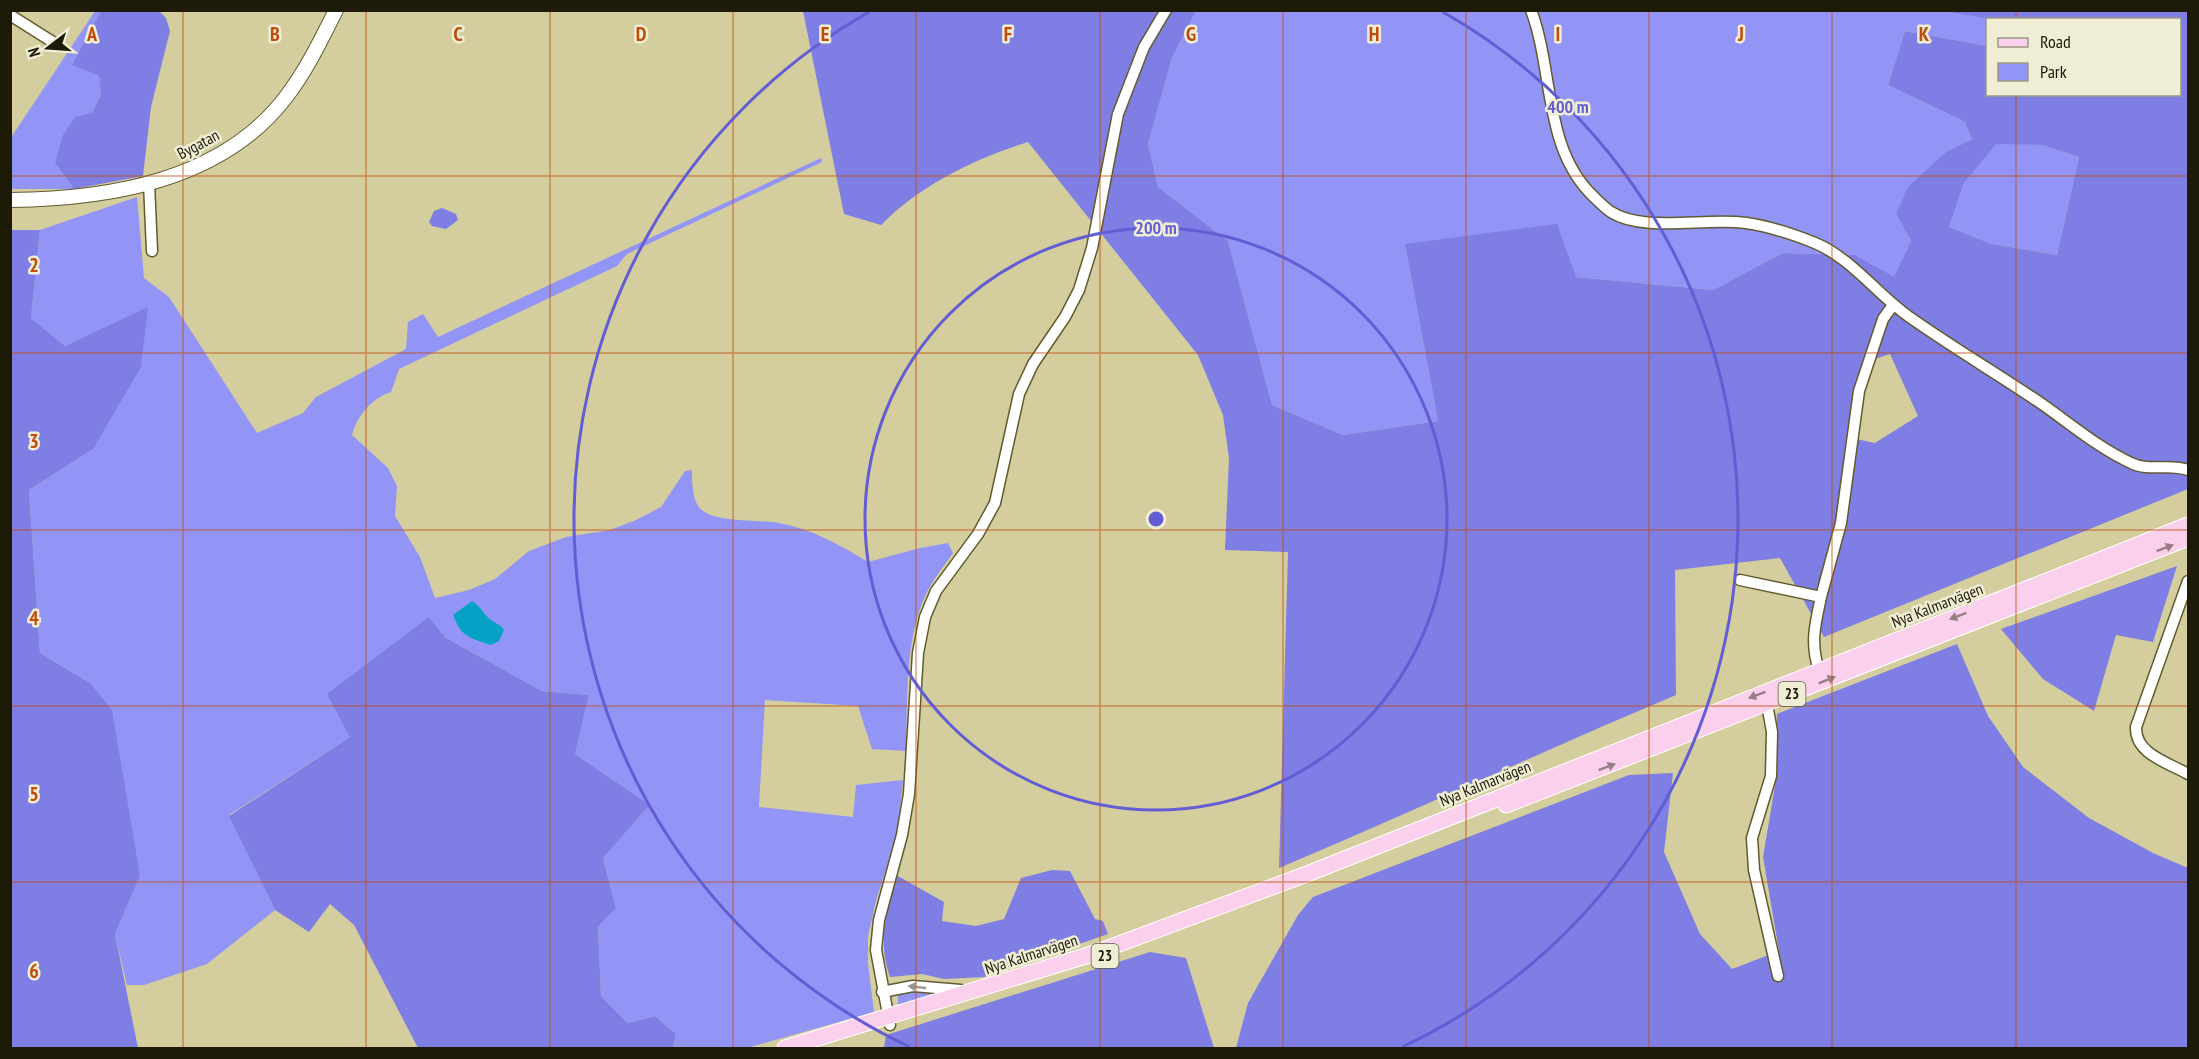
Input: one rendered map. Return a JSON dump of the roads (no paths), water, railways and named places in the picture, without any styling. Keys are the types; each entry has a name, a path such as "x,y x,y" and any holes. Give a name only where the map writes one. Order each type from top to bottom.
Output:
{"main road":[{"name":"Nya Kalmarvägen","path":"809,1048 1092,954 1307,874 2188,525"},
{"name":"Nya Kalmarvägen","path":"785,1048 889,1021 1093,961 1308,881 1767,704 2188,538"}],"street":[{"name":"Bygatan","path":"10,200 84,197 149,183 198,165 225,151 269,117 287,96 312,57 336,10"},
{"path":"889,1021 876,950 878,928 902,835 909,794 918,653 925,617 936,591 978,534 995,503 1019,394 1033,364 1065,317 1080,290 1092,248 1118,114 1144,47 1166,10"},
{"path":"1531,10 1561,140 1570,163 1592,195 1612,213 1637,221 1746,223 1815,243 1830,251 1893,306 1958,351 2133,464 2155,468 2179,466 2188,470"},
{"path":"10,15 56,44"},
{"path":"149,183 152,251"},
{"path":"1819,670 1813,655 1812,638 1841,523 1859,391 1883,319 1893,306"},
{"path":"1740,580 1821,597"},
{"path":"2188,580 2136,726 2136,736 2144,749 2188,774"},
{"path":"1767,704 1772,732 1771,776 1752,838 1754,870 1778,976"},
{"path":"882,992 913,986 954,991 994,986"}]}
